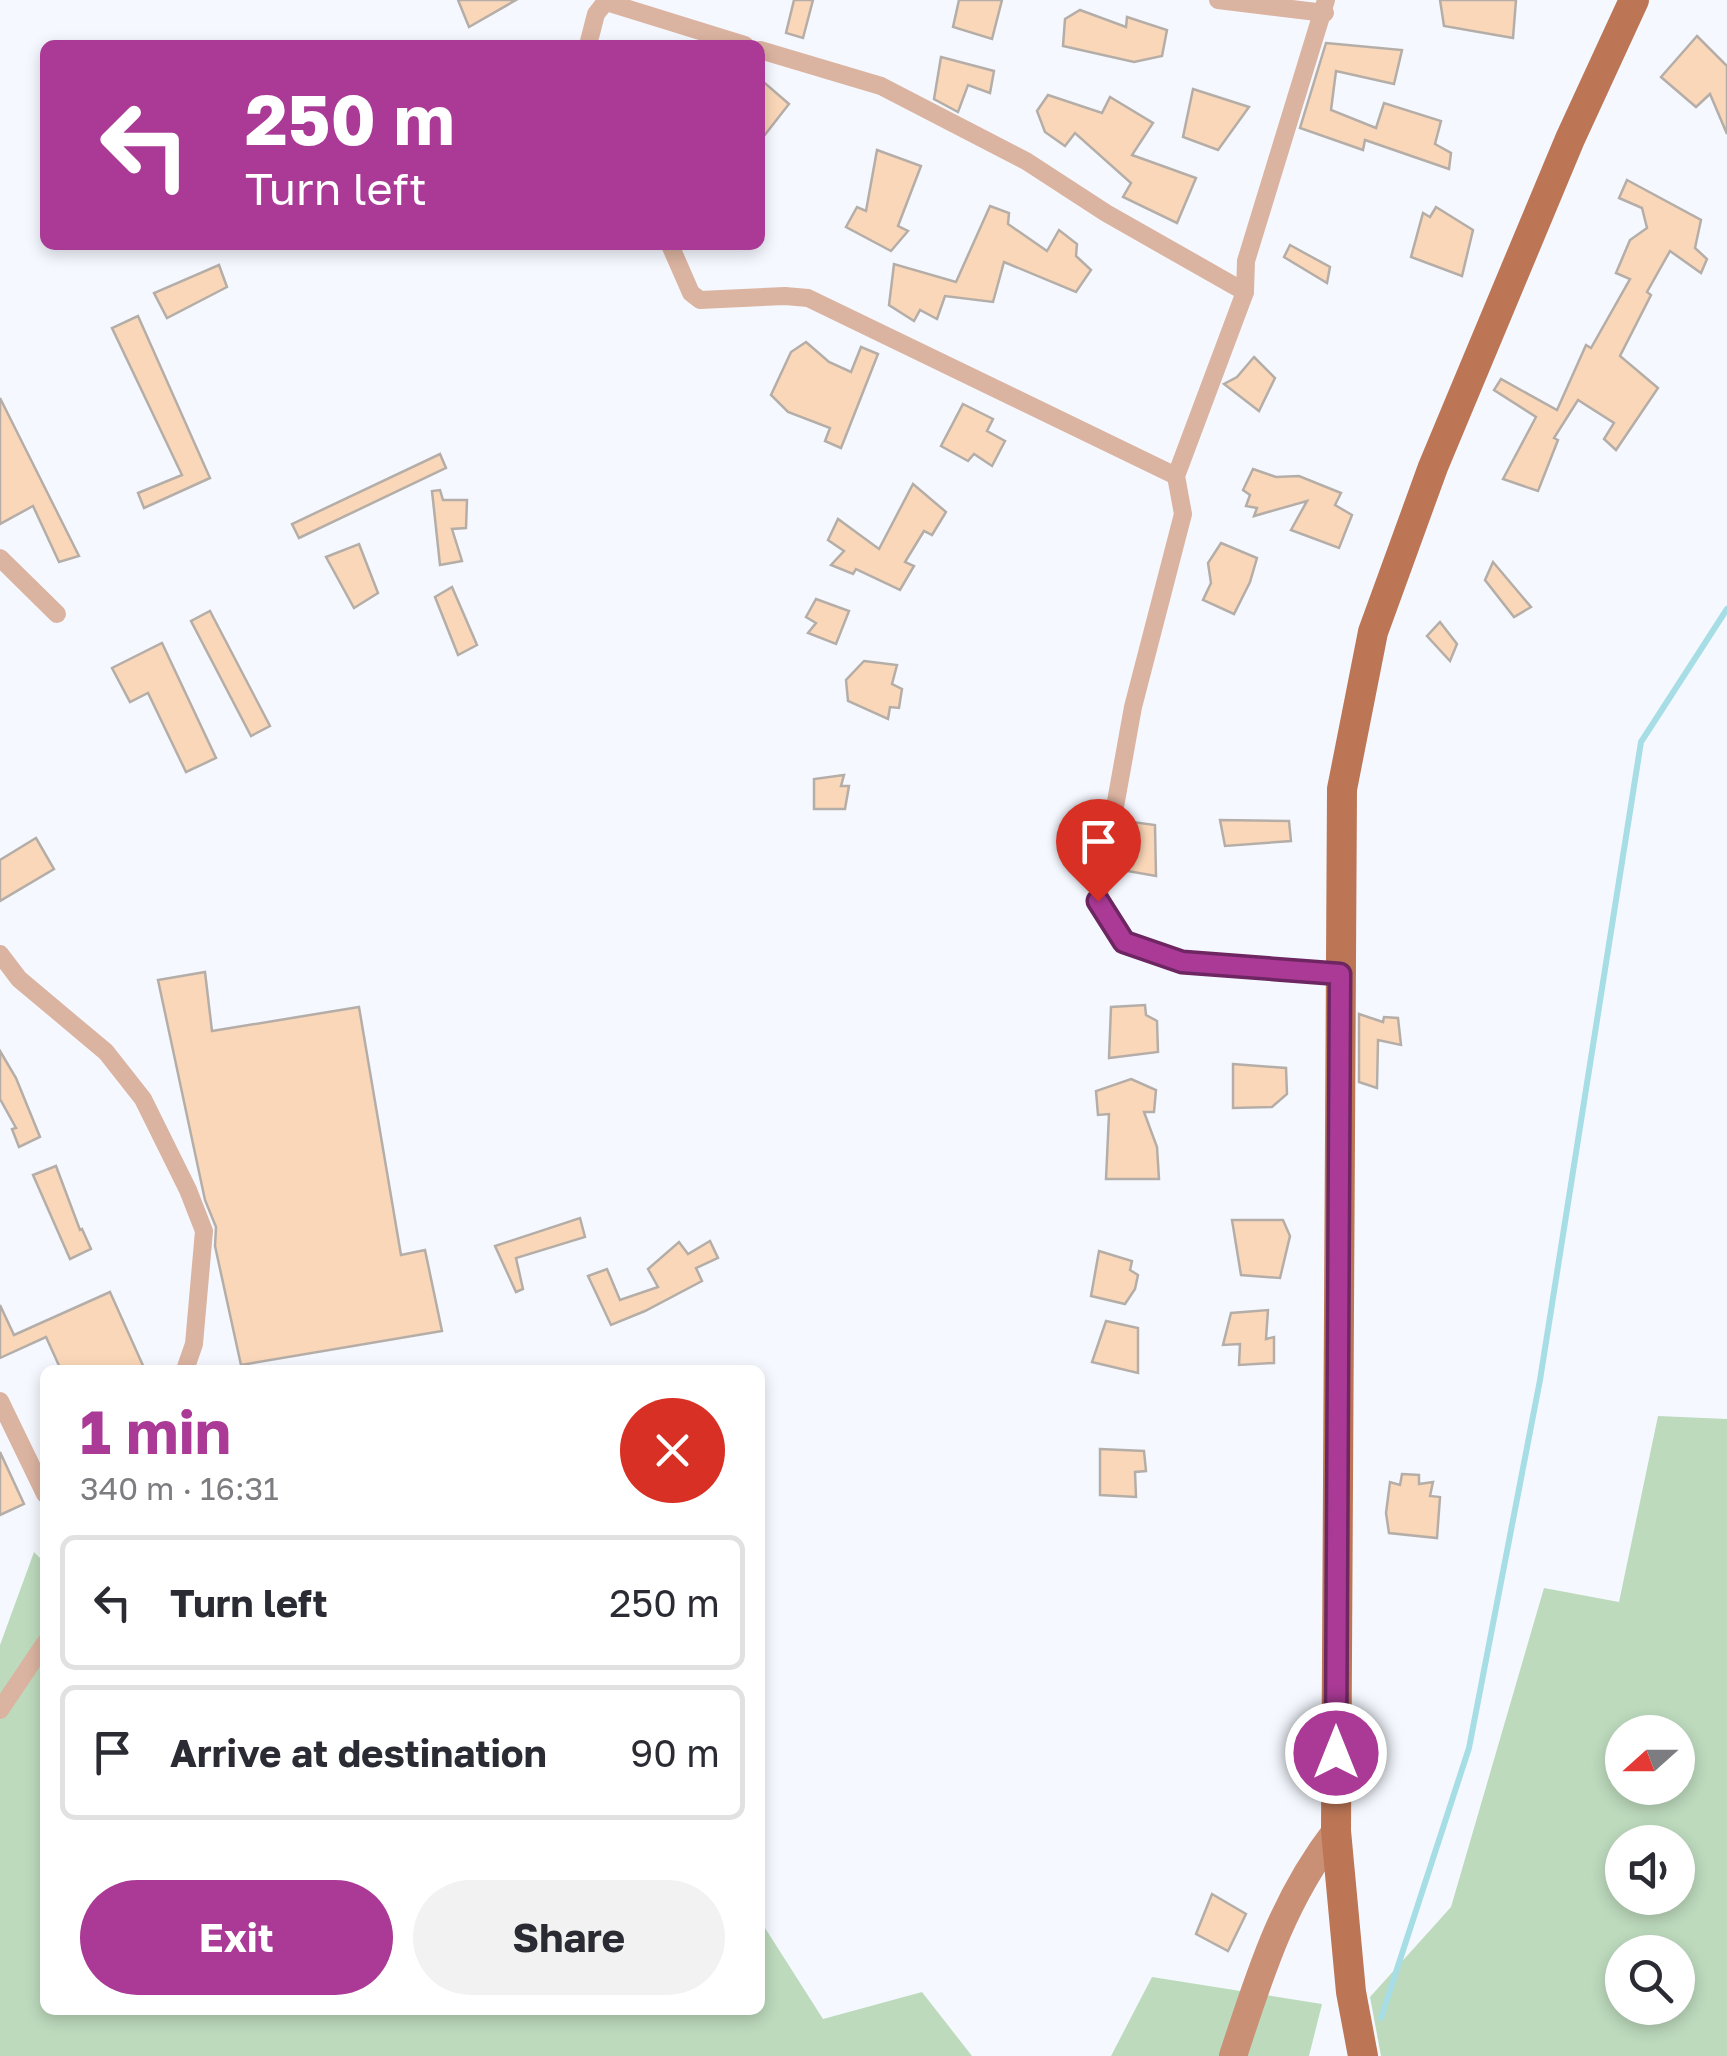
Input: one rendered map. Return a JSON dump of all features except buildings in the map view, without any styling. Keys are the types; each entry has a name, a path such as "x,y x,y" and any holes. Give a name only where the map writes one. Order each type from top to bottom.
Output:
{"main road":[{"path":"1364,2056 1352,1992 1336,1831 1342,789 1374,632 1441,449 1570,138 1634,0"},
{"path":"1233,2056 1279,1922 1315,1858 1336,1831"}],"street":[{"path":"1218,0 1326,6 1246,260 1244,292 1176,476 1182,514 1133,707 1098,901 1124,942 1182,962 1340,974"},
{"path":"589,40 596,14 606,1 729,40"},
{"path":"765,52 880,86 1026,160 1106,213 1244,292"},
{"path":"672,250 691,293 700,300 808,298 1176,476"},
{"path":"0,558 57,614"},
{"path":"0,954 20,979 106,1052 143,1099 188,1190 204,1231 194,1344 188,1365"},
{"path":"0,1401 40,1484"},
{"path":"0,1710 40,1650"}],"green space":[{"path":"1658,1416 1727,1419 1727,2056 1381,2056 1370,1997 1451,1907 1544,1588 1619,1602"},
{"path":"34,1552 40,1558 40,2015 765,2015 765,1928 823,2019 922,1992 972,2056 0,2056 0,1645"},
{"path":"1152,1977 1322,2004 1309,2056 1111,2056"}],"waterway":[{"path":"1381,2018 1469,1748 1540,1380 1641,742 1727,609"}],"route":[{"path":"1098,901 1124,942 1182,962 1340,974 1336,1753"}]}
